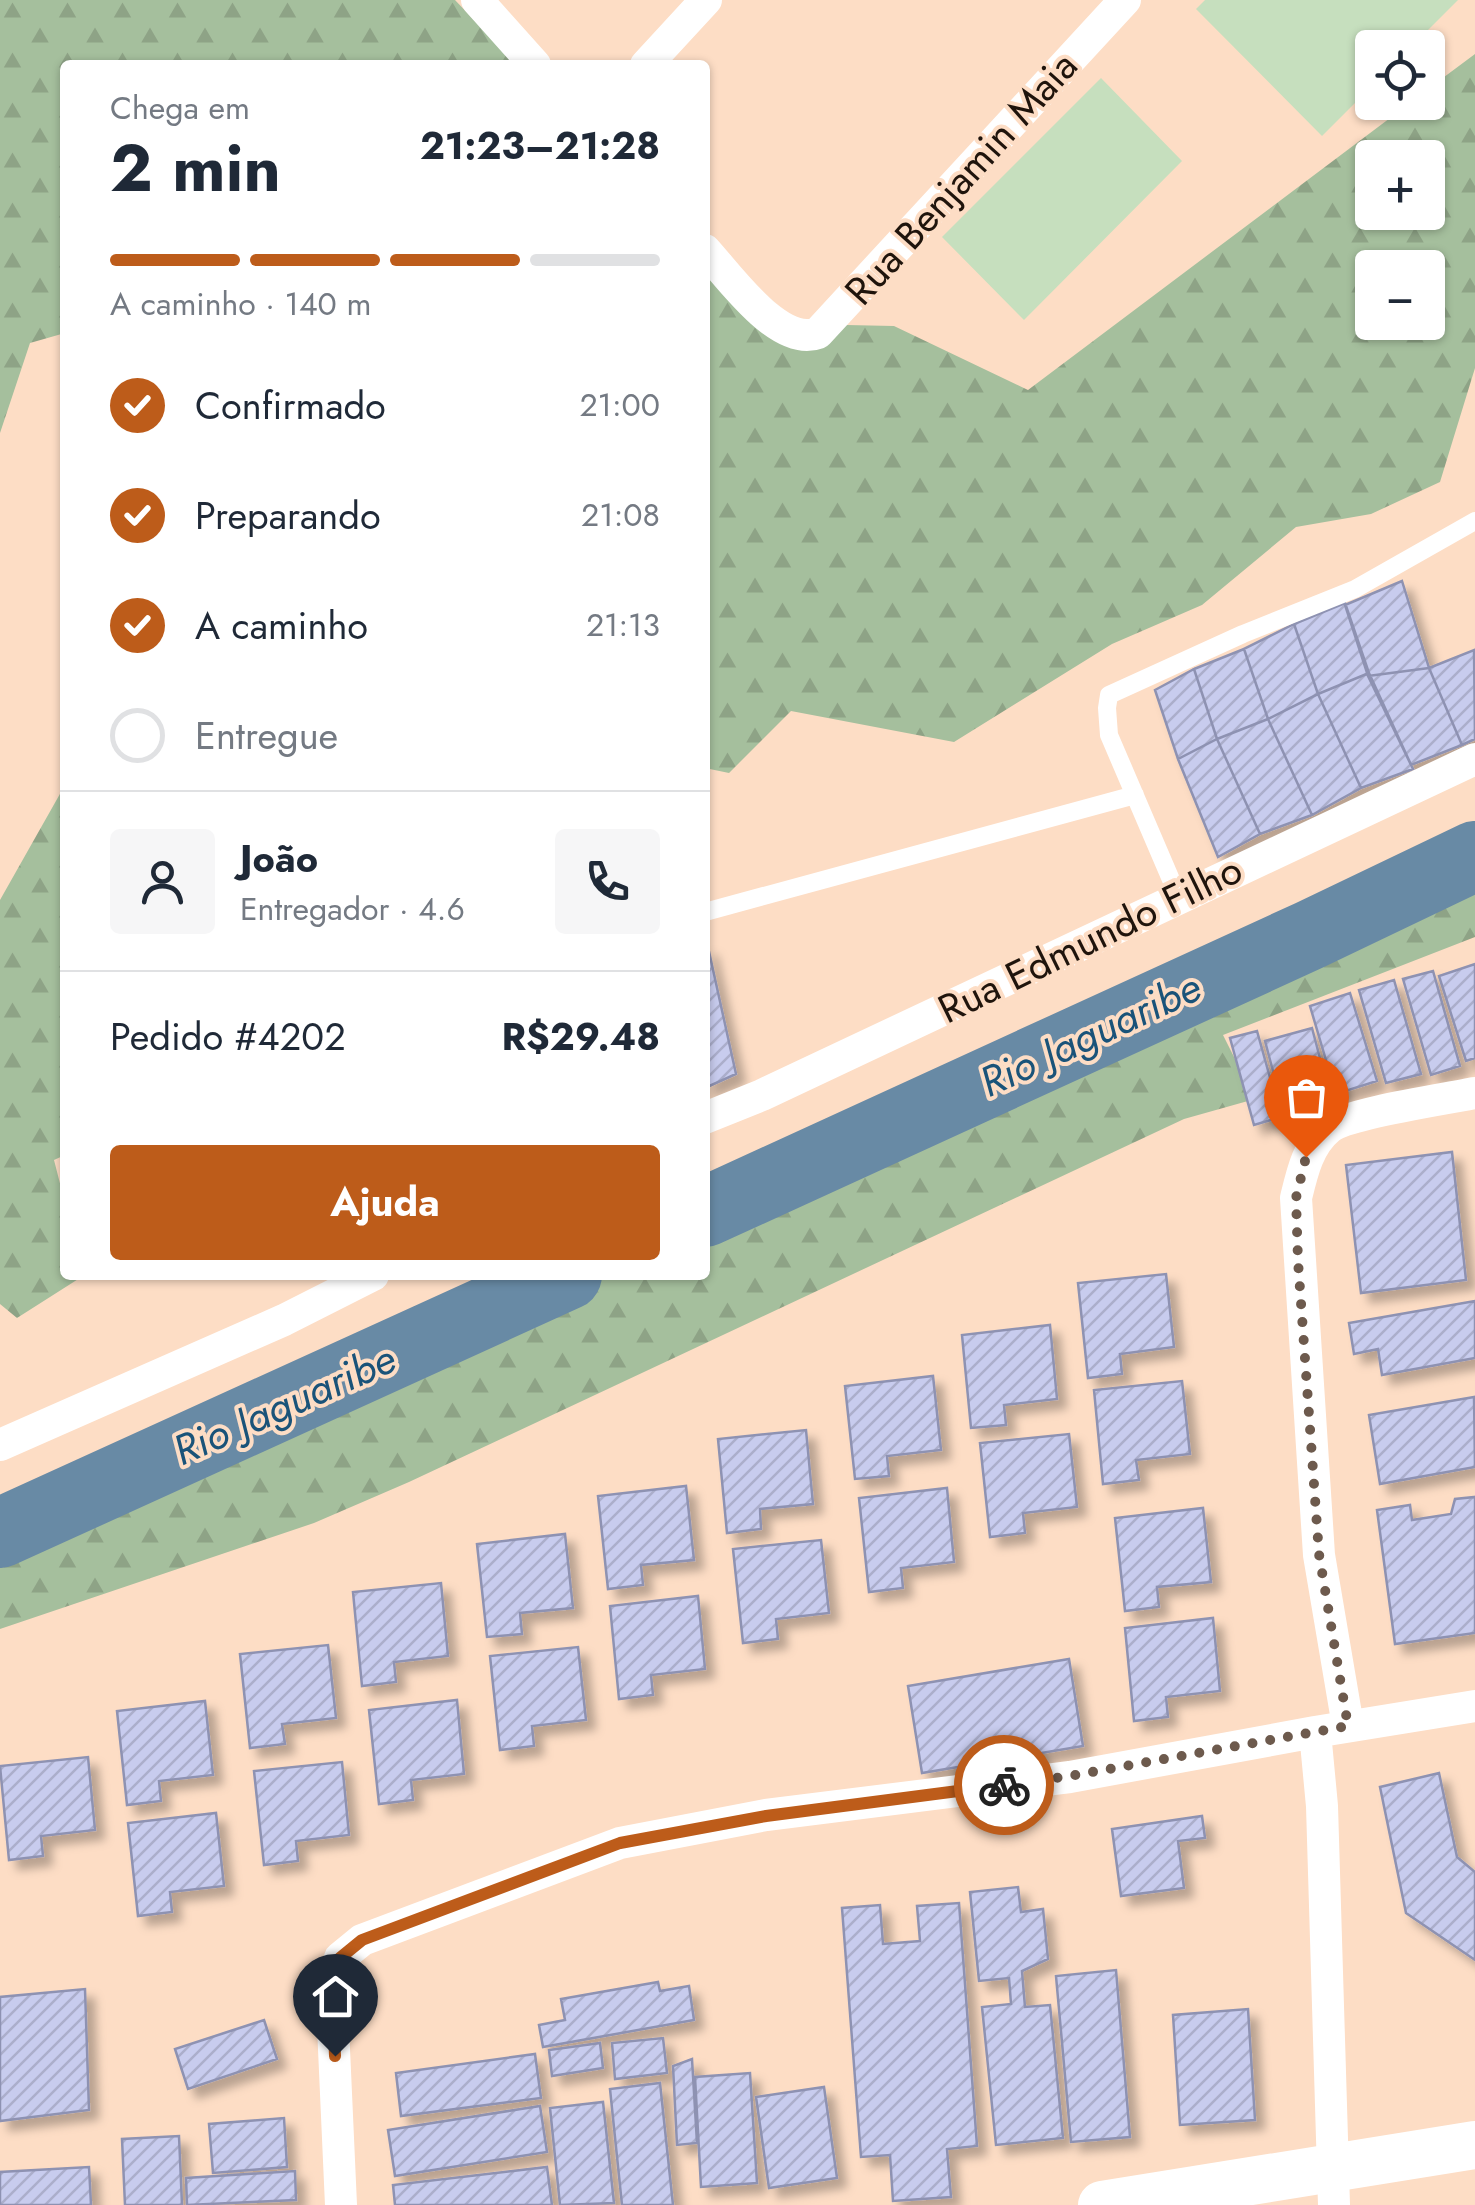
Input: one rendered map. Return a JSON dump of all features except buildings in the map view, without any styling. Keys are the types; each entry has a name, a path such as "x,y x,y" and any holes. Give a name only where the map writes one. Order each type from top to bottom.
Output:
{"main road":[{"path":"1102,2205 1333,2186 1475,2145"}],"street":[{"path":"477,0 531,60"},
{"path":"651,60 706,0"},
{"name":"Rua Benjamin Maia","path":"710,255 779,327 805,337 818,333 1125,0"},
{"name":"Rua Edmundo Filho","path":"710,1116 1475,759"},
{"path":"1348,1726 1319,1554 1296,1198 1306,1157 1330,1127 1366,1115 1475,1093"},
{"path":"0,1445 284,1320 363,1280"},
{"path":"341,2205 332,1982 340,1958 362,1940 620,1843 766,1816 1070,1776 1475,1706"},
{"path":"1316,1732 1326,1897 1333,2186"}],"lane":[{"path":"1178,896 1109,734 1110,695 1355,589 1475,521"},
{"path":"710,911 1134,795"}],"green space":[{"path":"0,0 455,0 512,60 60,60 60,334 30,343 0,433"},
{"path":"1205,0 1458,0 1428,30 1355,30 1355,103 1322,136 1196,9"},
{"path":"1475,54 1475,368 1440,482 1371,514 1296,527 1202,605 1112,644 954,742 791,711 729,773 710,769 710,246 799,324 894,326 1028,390 1355,144 1355,230 1445,230 1445,140 1361,140 1387,120 1445,120 1445,76"},
{"path":"1101,78 1182,161 1024,320 942,237"},
{"path":"60,794 60,1157 54,1160 60,1183 60,1280 77,1280 17,1318 0,1304 0,900"},
{"path":"1475,842 1475,937 1223,1035 1255,1099 1184,1119 314,1523 0,1629 0,1510 313,1376 523,1280 710,1280 710,1194"}],"waterway":[{"name":"Rio Jaguaribe","path":"710,1210 1475,856"},
{"name":"Rio Jaguaribe","path":"0,1533 556,1280"}],"way so far":[{"path":"1004,1785 1348,1726 1319,1554 1312,1478 1296,1198 1306,1157"}],"route":[{"path":"335,2056 332,1982 340,1958 362,1940 620,1843 766,1816 1004,1785"}]}
